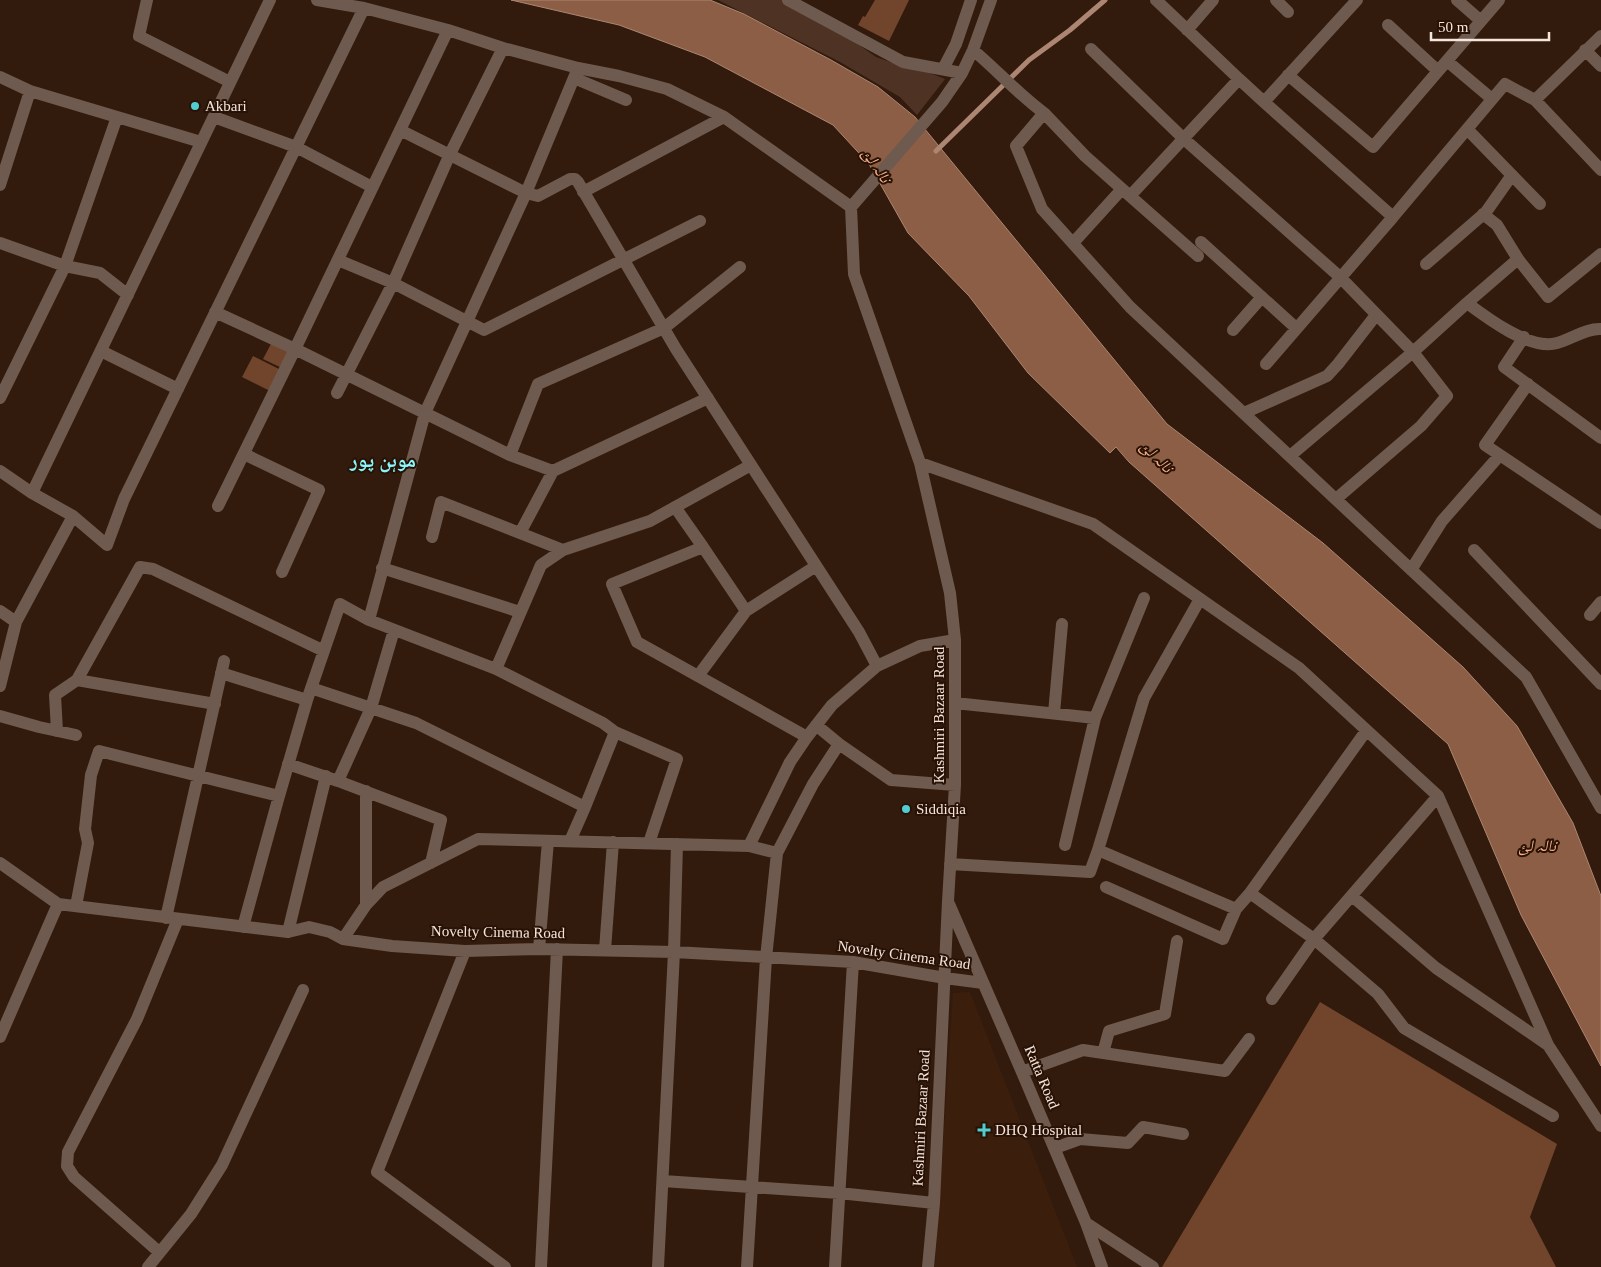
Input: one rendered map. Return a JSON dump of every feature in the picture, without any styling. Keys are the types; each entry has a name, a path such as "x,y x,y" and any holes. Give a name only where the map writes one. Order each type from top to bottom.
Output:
{"street":[{"path":"147,0 139,36 230,82"},
{"path":"32,493 270,0"},
{"path":"317,0 364,8 448,30 576,73 626,100"},
{"path":"788,0 903,62 962,73"},
{"path":"943,69 956,44 971,0"},
{"path":"576,73 619,76 667,89 724,118 851,206 942,102 962,73 973,50 991,0"},
{"path":"1156,0 1264,102 1393,216"},
{"path":"1187,30 1213,0"},
{"path":"1276,0 1288,12"},
{"path":"1264,102 1357,0"},
{"path":"1457,0 1481,21"},
{"path":"1288,76 1373,147 1499,0"},
{"path":"0,471 32,493 73,516 107,546 124,499 364,8"},
{"path":"1388,25 1438,71"},
{"path":"218,506 448,30"},
{"path":"1535,100 1601,36"},
{"path":"337,393 393,283 450,154 503,48"},
{"path":"1091,49 1184,139 1340,277 1413,352 1447,396 1421,426 1336,499"},
{"path":"973,50 1044,113 1085,156 1198,256"},
{"path":"1586,50 1601,66"},
{"path":"1447,61 1492,99"},
{"path":"369,620 426,413 466,321 526,193 576,73"},
{"path":"0,78 30,91 201,142"},
{"path":"1073,243 1184,139 1240,79"},
{"path":"1266,364 1505,84 1535,100 1601,170"},
{"path":"0,185 30,91"},
{"path":"1044,113 1016,146 1042,209 1130,307 1526,677 1601,808"},
{"path":"0,398 65,266 117,117"},
{"path":"214,117 296,147 372,187"},
{"path":"583,192 724,118"},
{"path":"1467,129 1540,204"},
{"path":"400,130 526,193 538,196 570,179 575,179 578,182 664,328 859,632 877,666"},
{"path":"1426,264 1483,214 1512,175"},
{"name":"Kashmiri Bazaar Road","path":"851,206 854,274 920,463 950,592 955,640 955,786 934,1203 928,1267"},
{"path":"1483,214 1497,225 1518,259 1548,297 1601,254"},
{"path":"338,260 393,283 484,330 700,221"},
{"path":"1201,242 1296,328"},
{"path":"0,243 65,266 100,273 128,295"},
{"path":"1290,456 1413,352 1518,259"},
{"path":"510,454 538,384 664,328 740,267"},
{"path":"1233,330 1262,297"},
{"path":"1467,303 1496,325 1537,343 1550,345 1571,339 1594,328 1601,329"},
{"path":"215,312 510,454 553,470"},
{"path":"1244,413 1327,376 1376,315"},
{"path":"1524,338 1504,367 1601,438"},
{"path":"101,350 178,389"},
{"path":"1528,384 1485,445 1601,523"},
{"path":"520,533 553,470 708,398"},
{"path":"244,454 319,490 282,572"},
{"path":"1412,570 1442,521 1499,456"},
{"path":"920,463 1093,524 1299,668 1438,796 1548,1045 1601,1126"},
{"path":"496,669 541,565 563,550 650,521 751,465"},
{"path":"432,537 440,502 563,550"},
{"path":"675,507 746,611"},
{"path":"0,686 16,622 73,516"},
{"path":"703,547 612,584 637,642 807,737"},
{"path":"1474,550 1601,684"},
{"path":"698,676 746,611 816,566"},
{"path":"57,731 55,695 77,680 140,567 153,569 324,651"},
{"path":"382,568 520,612"},
{"path":"1065,845 1095,718 1144,598"},
{"path":"950,864 1090,872 1144,698 1200,599"},
{"path":"1590,615 1601,602"},
{"path":"243,927 309,694 340,604 369,620 496,669 603,723 615,732 677,759 650,843"},
{"path":"0,611 16,622"},
{"path":"1054,713 1062,624"},
{"path":"338,780 371,708 394,630"},
{"path":"749,846 790,762 832,705 877,666 920,646 955,640"},
{"path":"159,1252 74,1177 67,1166 68,1152 138,1019 172,918 198,776 223,667 309,694 371,708 416,723 585,807"},
{"path":"77,680 214,704"},
{"path":"955,703 1095,718"},
{"path":"0,716 76,735"},
{"path":"816,725 839,744 891,780 955,786"},
{"path":"1106,887 1223,939 1236,909 1250,893 1366,730"},
{"path":"570,841 615,732"},
{"path":"747,1267 766,958 777,853 813,784 839,744"},
{"path":"76,906 88,844 85,829 91,775 99,751 279,796"},
{"path":"288,764 338,780 441,820 430,863"},
{"path":"288,932 326,776"},
{"path":"366,791 366,905"},
{"path":"1272,999 1314,939 1438,796"},
{"path":"344,940 366,905 383,887 478,839 749,846 777,853"},
{"path":"539,948 548,841"},
{"path":"605,950 613,842"},
{"path":"658,1267 674,952 677,844"},
{"path":"1098,850 1236,909"},
{"name":"Novelty Cinema Road","path":"0,862 58,904 288,932 309,927 330,932 344,940 392,946 465,951 539,948 674,952 853,962 983,983"},
{"path":"1250,893 1314,939 1378,994 1404,1028 1553,1116"},
{"path":"1352,896 1436,968 1548,1045"},
{"name":"Ratta Road","path":"948,901 1055,1148 1102,1267"},
{"path":"0,1037 58,904"},
{"path":"1103,1053 1109,1031 1166,1014 1177,940"},
{"path":"540,1267 557,949"},
{"path":"465,951 376,1172 505,1267"},
{"path":"835,1267 853,962"},
{"path":"148,1267 191,1214 222,1165 303,990"},
{"path":"1022,1072 1082,1050 1225,1071 1249,1039"},
{"path":"1055,1148 1080,1139 1128,1143 1143,1127 1183,1134"},
{"path":"663,1181 839,1193 934,1203"},
{"path":"1086,1223 1153,1267"}],"shaded area":[{"path":"718,0 784,0 849,38 876,57 925,71 945,79 917,115 900,97 840,62"},
{"name":"DHQ Hospital","path":"970,992 1077,1267 935,1267 953,993"}],"water":[{"name":"نالہ لئ","path":"511,0 710,0 744,14 831,60 878,87 915,117 1167,424 1323,543 1463,667 1517,726 1573,823 1601,896 1601,1066 1521,915 1448,744 1129,462 1116,447 1110,453 1028,373 969,296 908,233 869,164 833,125 705,57 619,25"}],"building":[{"path":"875,0 909,0 889,41 858,25"},
{"path":"272,342 290,352 282,368 263,359"},
{"path":"253,356 281,370 270,391 242,377"},
{"path":"1320,1002 1557,1144 1530,1217 1556,1267 1162,1267"}],"waterway":[{"path":"936,151 1029,60 1070,30 1105,0"}],"place":[{"name":"Akbari","path":"195,106"},
{"name":"Siddiqia","path":"906,809"},
{"name":"DHQ Hospital","path":"984,1130"}],"district":[{"name":"موہن پور","path":"383,460"}]}
